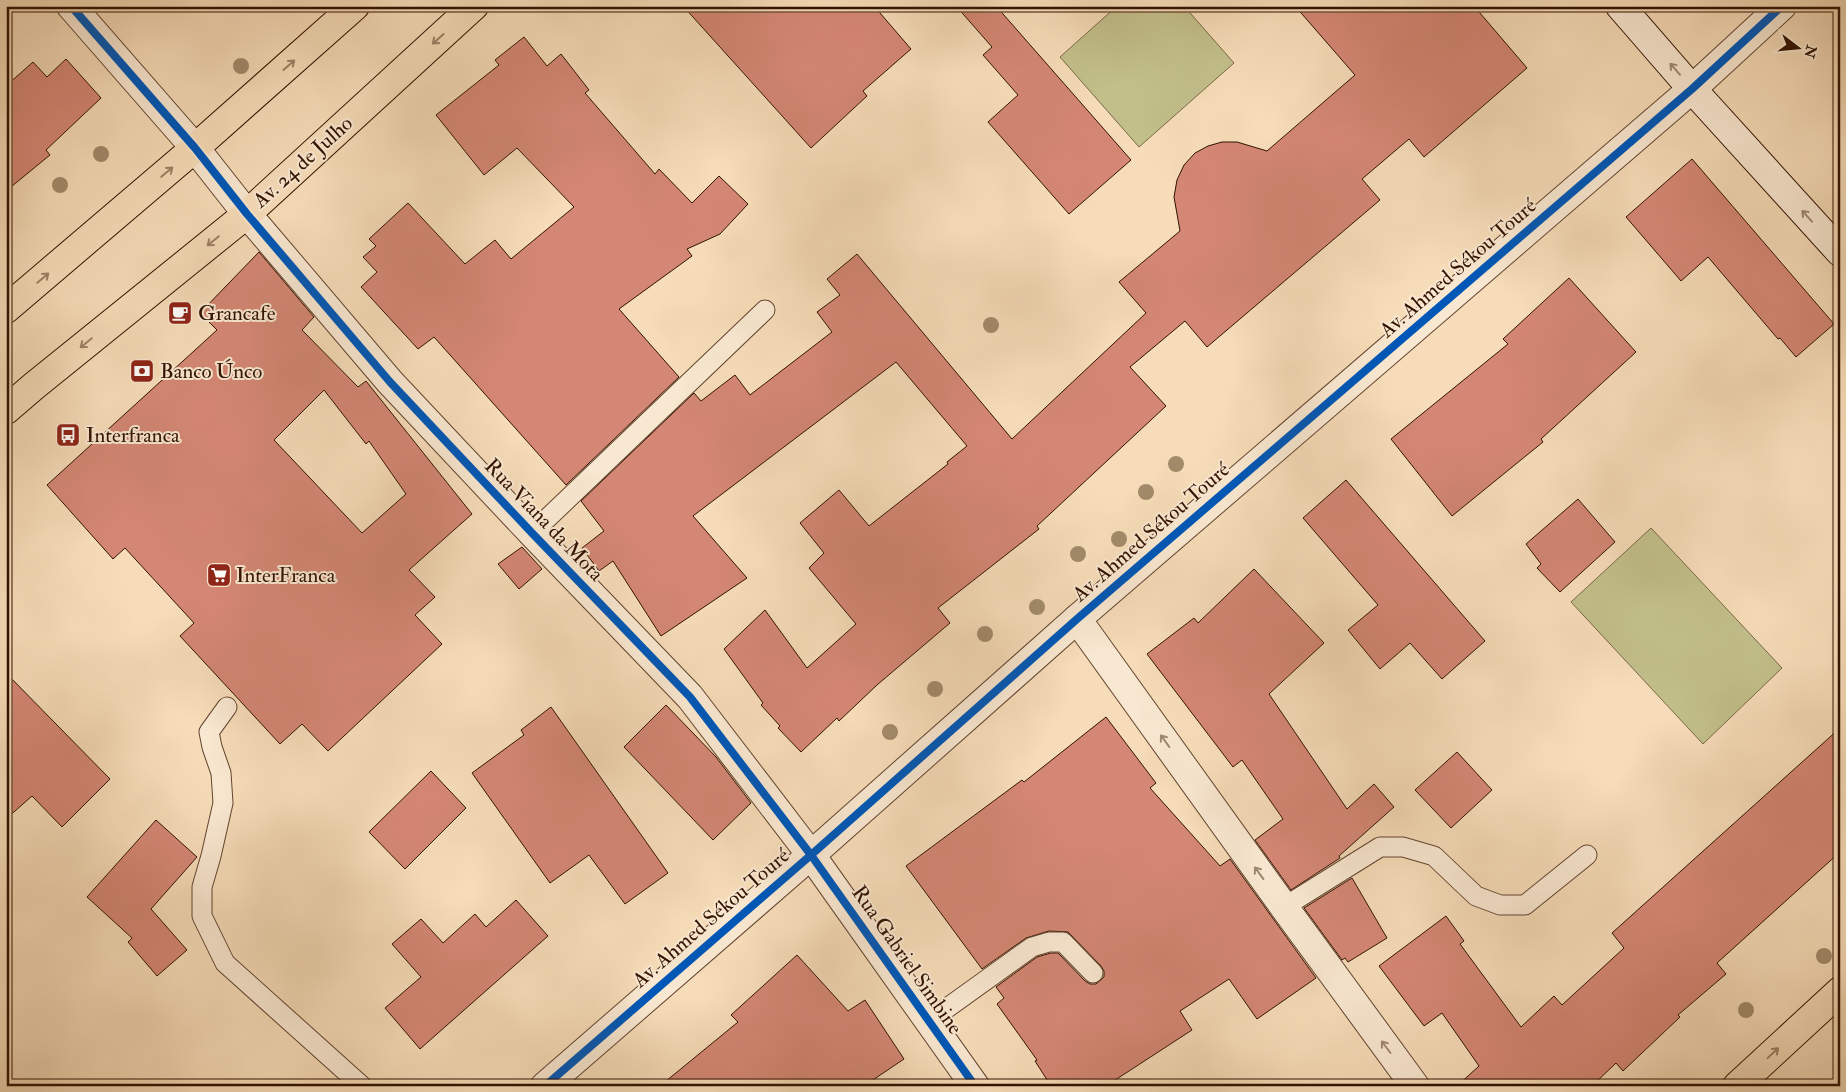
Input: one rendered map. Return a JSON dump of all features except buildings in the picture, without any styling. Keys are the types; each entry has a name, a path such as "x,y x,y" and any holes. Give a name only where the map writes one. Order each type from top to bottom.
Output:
{"main road":[{"path":"6,309 195,148 355,6"},
{"name":"Av. 24 de Julho","path":"6,410 247,214 474,6"},
{"path":"1737,1086 1840,991"}],"street":[{"name":"Rua Viana da Mota","path":"71,6 195,148 247,214 390,382 690,697 811,854"},
{"path":"1620,6 1692,89 1840,252"},
{"name":"Av. Ahmed Sékou Touré","path":"545,1086 1077,619 1692,89 1782,6"},
{"path":"1077,619 1415,1086"},
{"name":"Rua Gabriel Simbine","path":"811,854 975,1086"}],"lane":[{"path":"532,533 765,310"},
{"path":"226,707 209,732 221,773 223,803 202,887 202,916 225,963 362,1086"},
{"path":"1284,907 1380,847 1403,847 1434,856 1476,896 1500,905 1525,905 1587,855"},
{"path":"929,1020 1032,947 1049,942 1063,942 1093,973"}],"shaded area":[{"path":"1117,6 1184,6 1234,63 1139,147 1060,57"},
{"path":"1651,528 1782,668 1703,744 1571,602"}],"cycle path":[{"path":"71,6 195,148 247,214 390,382 690,697 811,855 975,1086"},
{"path":"545,1086 811,855 1077,619 1692,89 1782,6"}],"place":[{"name":"Grancafe","path":"180,313"},
{"name":"Banco Únco","path":"142,371"},
{"name":"Interfranca","path":"68,435"},
{"name":"InterFranca","path":"219,575"}]}
